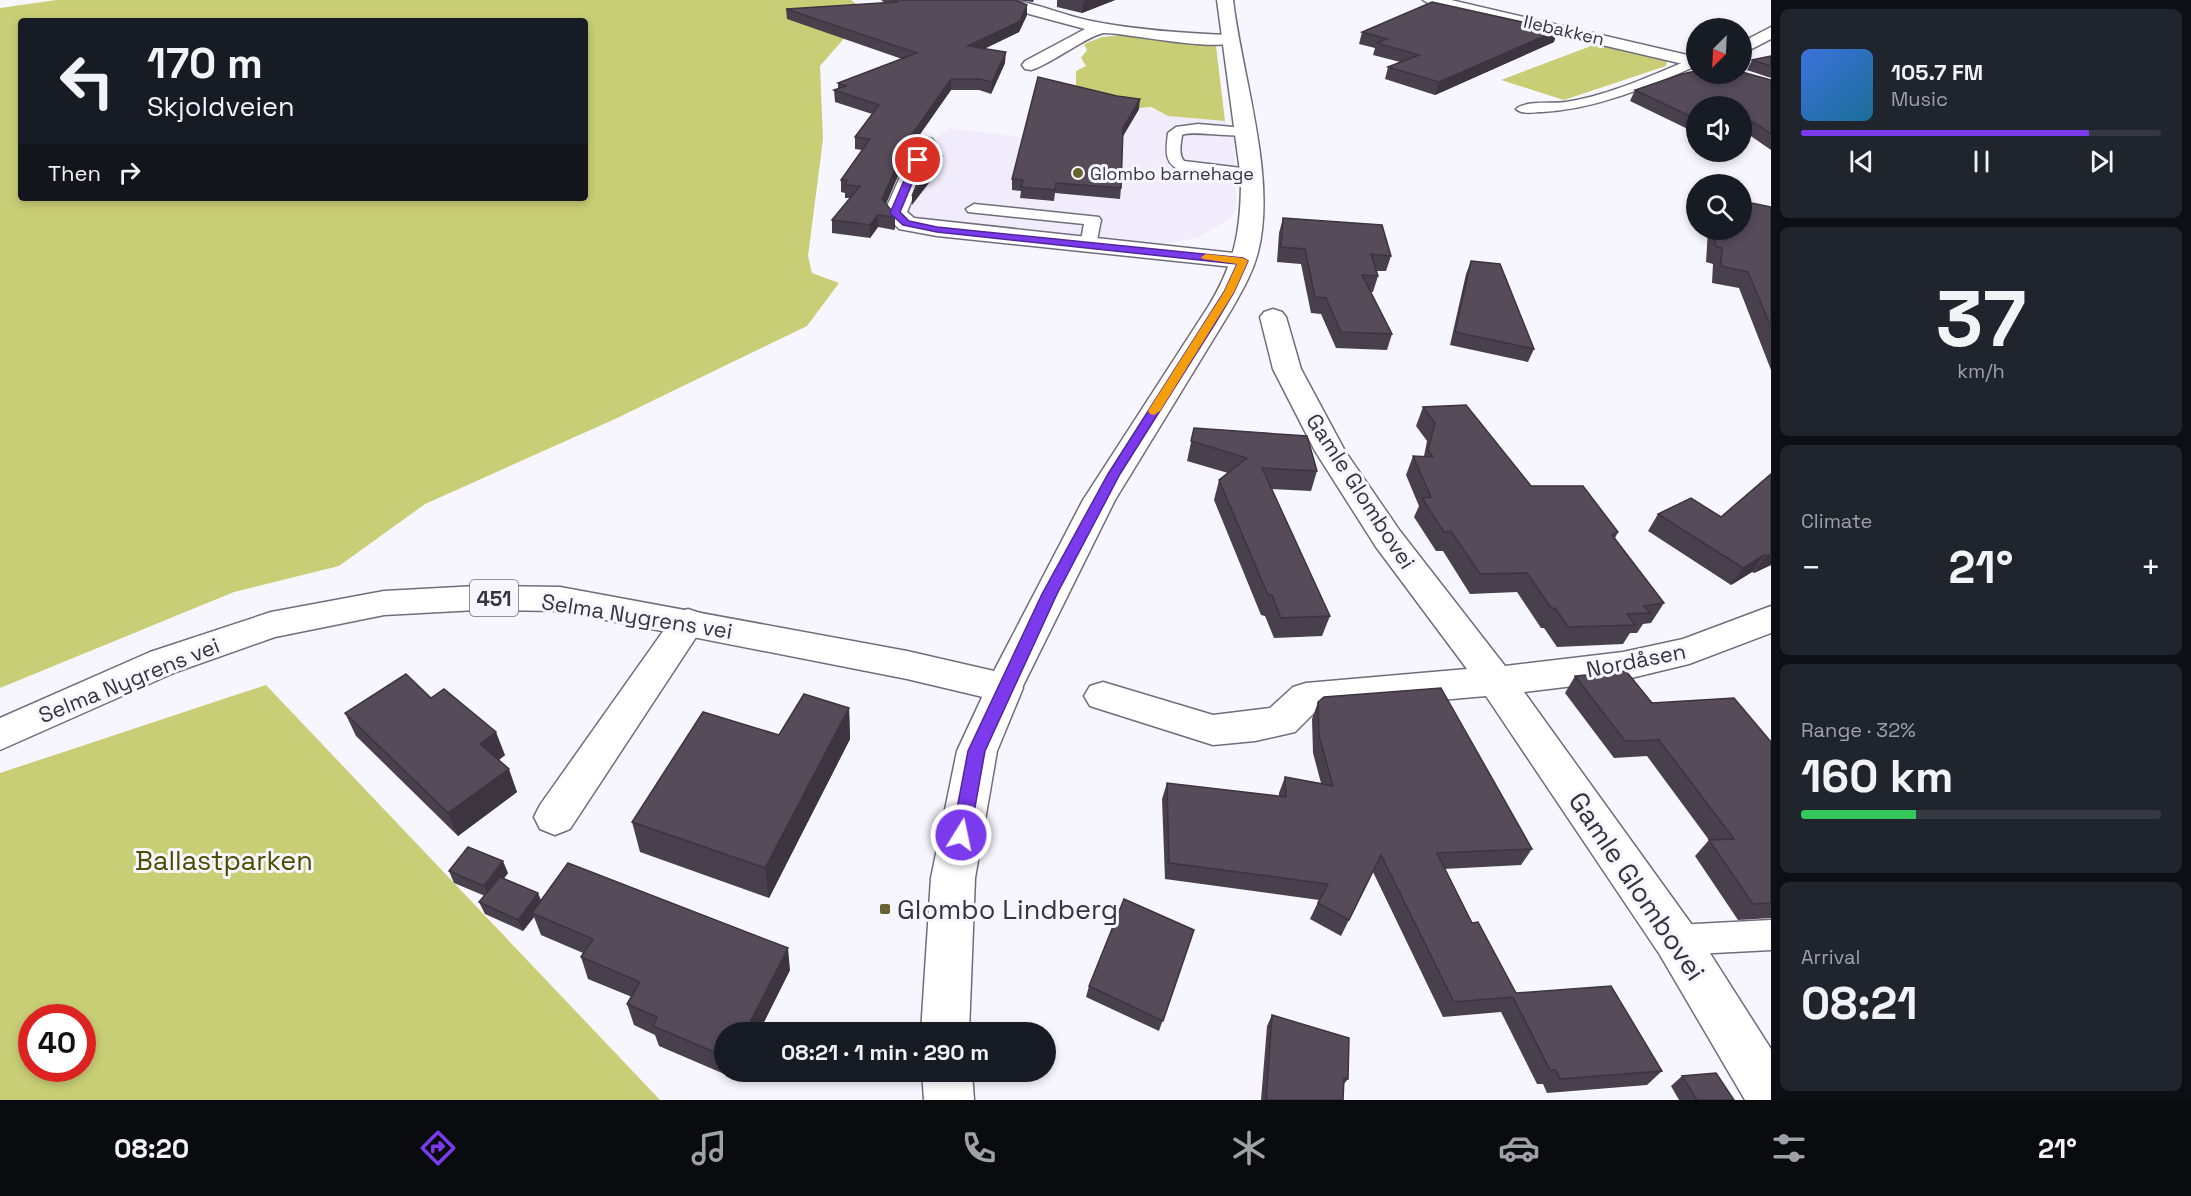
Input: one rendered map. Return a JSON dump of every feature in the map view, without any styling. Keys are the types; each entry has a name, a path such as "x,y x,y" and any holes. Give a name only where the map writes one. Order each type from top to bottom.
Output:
{"street":[{"path":"1015,3 1038,0"},
{"path":"946,1022 953,878 977,751 1049,594 1114,474 1229,292 1243,261 1249,240 1250,174 1245,132 1228,40 1226,0"},
{"name":"Ilebakken","path":"1431,0 1686,59"},
{"path":"1015,3 1057,18 1101,27 1228,40"},
{"path":"1031,65 1101,27"},
{"path":"1752,44 1769,35"},
{"path":"925,143 895,213 906,224 937,230 1243,261"},
{"name":"Gamle Glombovei","path":"1273,317 1287,369 1329,451 1388,539 1496,681 1676,940 1771,1095"},
{"name":"Selma Nygrens vei","path":"0,735 163,662 272,625 384,603 477,598 560,599 907,665 1004,688"},
{"name":"Nordåsen","path":"1496,681 1623,666 1689,651 1771,619"},
{"path":"555,818 688,622"},
{"path":"1103,696 1213,730 1281,721 1306,697 1496,681"},
{"path":"948,1082 949,1100"}],"lane":[{"path":"1523,109 1568,106 1670,74 1686,67"},
{"path":"1245,132 1195,129 1177,131 1173,160 1184,167 1250,174"},
{"path":"974,209 1093,220 1088,245"},
{"path":"1676,940 1771,935"}],"shaded area":[{"name":"Glombo barnehage","path":"1144,106 1168,116 1225,121 1229,125 1234,139 1237,206 1230,219 1197,238 1146,247 923,222 904,211 938,136 949,128 1041,140"}],"green space":[{"path":"57,0 851,0 867,12 820,66 823,139 808,256 812,273 839,283 807,326 615,419 425,504 339,566 234,592 0,688 0,8"},
{"path":"1122,35 1216,46 1225,121 1168,116 1151,107 1139,108 1076,91 1076,71 1086,66 1081,58 1087,50 1084,44 1102,37"},
{"path":"1599,43 1667,61 1666,66 1564,100 1501,80"},
{"name":"Ballastparken","path":"266,685 660,1100 0,1100 0,773"}],"building":[{"path":"894,0 1015,0 1027,5 1020,21 968,46 1006,52 992,82 979,79 951,79 901,150 904,150 882,199 895,215 894,217 878,215 870,225 832,220 860,186 845,185 847,180 841,180 870,139 855,137 879,105 834,90 846,86 838,83 917,53 786,9 897,2"},
{"path":"1432,2 1558,30 1439,82 1388,67 1419,55 1377,43 1387,39 1362,32"},
{"path":"1771,56 1771,66 1752,60"},
{"path":"1686,73 1686,84 1752,84 1752,75 1771,80 1771,134 1752,122 1752,96 1686,96 1686,114 1635,90"},
{"path":"1038,77 1117,96 1140,99 1123,128 1121,188 1056,183 1055,190 1021,187 1023,180 1012,179"},
{"path":"929,155 942,156 912,196"},
{"path":"1752,203 1771,207 1771,327 1748,272 1721,266 1722,248 1715,246 1715,240 1752,240"},
{"path":"1283,218 1382,225 1391,256 1371,254 1378,276 1362,275 1392,334 1341,332 1326,298 1315,297 1305,249 1281,247"},
{"path":"1471,261 1500,264 1534,349 1455,332"},
{"path":"1466,405 1531,486 1583,486 1618,532 1612,535 1664,603 1644,606 1650,613 1627,614 1635,625 1568,627 1555,608 1552,609 1527,573 1480,574 1451,531 1444,532 1422,498 1431,497 1413,456 1433,457 1428,450 1435,423 1423,407"},
{"path":"1194,428 1307,436 1317,471 1262,468 1330,616 1281,618 1272,595 1268,595 1219,480 1247,458 1191,441"},
{"path":"1771,474 1771,554 1764,555 1743,568 1658,514 1691,498 1721,517"},
{"path":"1626,671 1652,703 1734,698 1771,742 1771,903 1753,904 1709,840 1734,839 1659,740 1625,741 1575,676"},
{"path":"406,674 431,698 444,689 496,732 480,744 509,769 448,813 345,713"},
{"path":"1441,688 1532,849 1437,853 1472,923 1478,922 1516,993 1611,986 1662,1071 1560,1079 1556,1070 1550,1070 1513,997 1454,1002 1381,855 1349,920 1318,903 1328,884 1169,863 1167,783 1286,797 1285,777 1333,786 1319,736 1318,702 1324,697"},
{"path":"804,694 849,708 765,868 632,822 703,712 779,735"},
{"path":"468,847 503,861 484,886 449,871"},
{"path":"568,863 788,948 750,1022 714,1022 714,1052 653,1026 657,1017 627,1004 640,982 581,957 593,939 532,913"},
{"path":"500,877 538,893 518,920 479,902"},
{"path":"1124,899 1194,930 1163,1021 1089,986"},
{"path":"1272,1015 1349,1038 1348,1079 1344,1078 1343,1100 1266,1100"},
{"path":"1716,1073 1734,1100 1697,1100 1682,1076"}],"slow traffic":[{"path":"1154,411 1229,292 1243,261 1206,257"}],"place":[{"name":"Glombo barnehage","path":"1078,173"},
{"name":"Glombo Lindberg","path":"885,909"}],"route":[{"path":"918,160 895,213 906,224 937,230 1243,261 1229,292 1211,322 1114,474 1049,594 977,751 961,835"}]}
